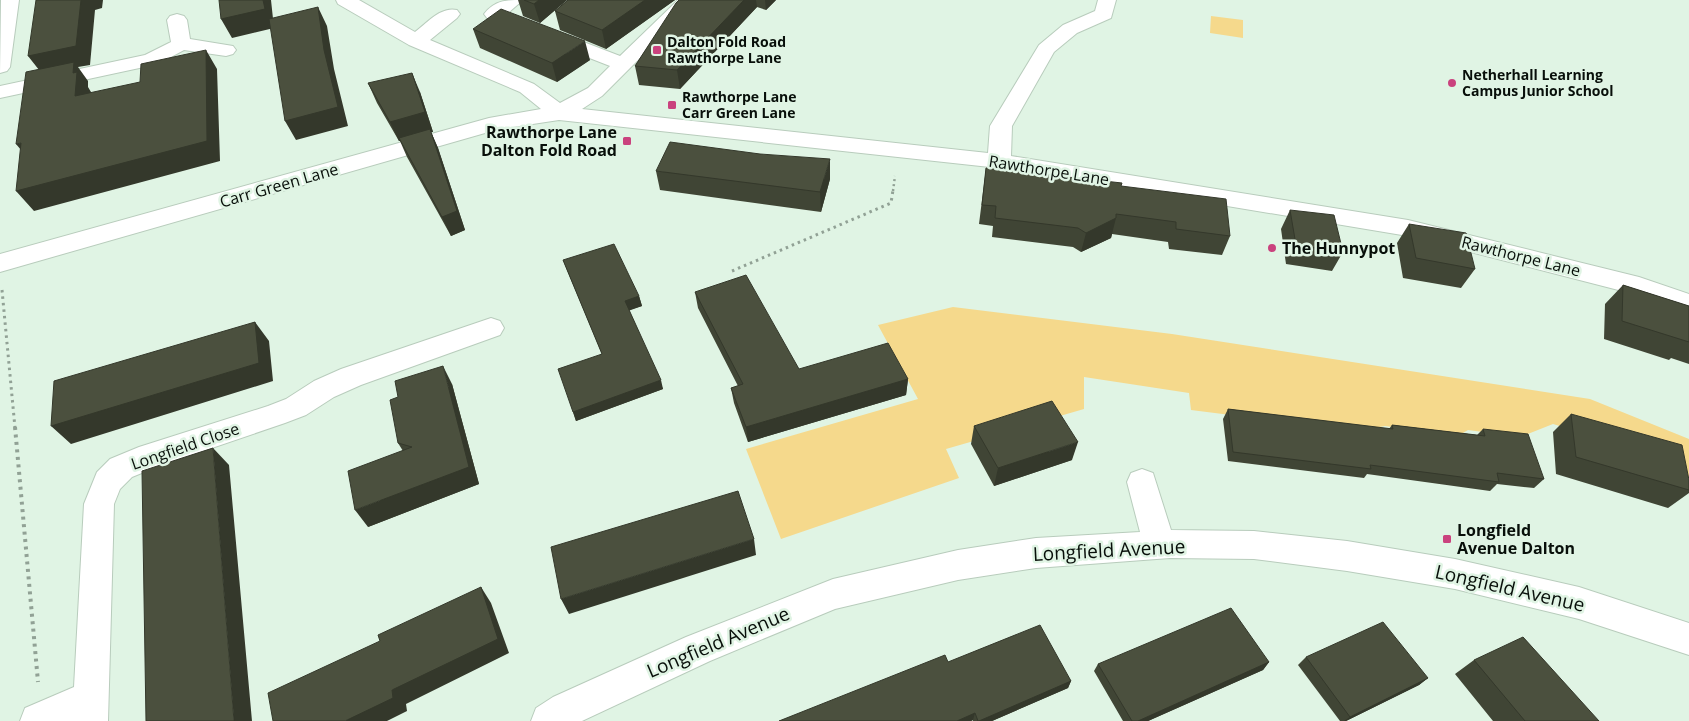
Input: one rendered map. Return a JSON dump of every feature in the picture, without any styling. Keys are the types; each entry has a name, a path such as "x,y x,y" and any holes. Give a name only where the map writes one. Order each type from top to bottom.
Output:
{"street":[{"path":"0,67 10,0"},
{"path":"344,0 416,41 527,88 559,114 595,92 689,0"},
{"path":"514,0 494,14 549,28 623,64"},
{"path":"999,161 1002,126 1046,49 1070,29 1104,14 1107,0"},
{"path":"416,41 450,14"},
{"path":"177,20 181,44"},
{"path":"0,92 151,60 181,44 226,50"},
{"name":"Rawthorpe Lane","path":"559,114 999,161 1408,228 1639,286 1689,304"},
{"name":"Carr Green Lane","path":"0,263 497,123 559,114"},
{"name":"Longfield Close","path":"90,709 99,504 108,481 121,468 150,456 275,415 296,407 324,390 351,377 491,328"},
{"path":"1142,482 1158,545"},
{"name":"Longfield Avenue","path":"549,721 566,710 698,649 833,594 968,563 1036,553 1158,545 1254,545 1348,556 1445,572 1579,603 1689,639"},
{"path":"38,721 90,709"}],"path":[{"path":"732,271 891,203 899,151"},
{"path":"2,289 38,686"}],"shaded area":[{"path":"1211,16 1243,20 1243,38 1210,33"},
{"path":"953,307 1172,334 1590,399 1689,439 1689,477 1668,458 1553,424 1520,437 1468,430 1458,436 1385,426 1359,431 1191,410 1189,393 1084,377 1084,409 946,449 959,478 781,539 746,449 918,399 878,325"}],"building":[{"path":"36,0 81,0 76,46 28,56"},
{"path":"219,0 263,0 265,9 221,19"},
{"path":"524,0 539,0 534,4"},
{"path":"568,0 645,0 602,30 555,11"},
{"path":"679,0 744,0 677,70 635,66 676,3"},
{"path":"318,7 324,50 338,107 285,121 269,19"},
{"path":"501,9 585,41 552,63 473,29"},
{"path":"206,50 207,141 16,191 21,143 16,144 26,72 74,62 73,73 77,72 75,96 140,82 141,64"},
{"path":"412,73 425,112 390,122 368,83"},
{"path":"430,129 457,211 442,217 399,138"},
{"path":"670,142 760,154 830,159 820,192 656,171"},
{"path":"986,168 1122,183 1121,186 1226,199 1230,236 1176,229 1176,222 1116,214 1116,218 1086,233 1078,228 995,218 996,206 982,205"},
{"path":"1290,210 1334,215 1343,252 1296,245"},
{"path":"1409,224 1466,233 1475,269 1416,258"},
{"path":"614,244 639,296 625,301 661,380 573,412 558,369 602,354 563,260"},
{"path":"746,275 799,369 888,343 908,379 746,427 731,388 743,384 695,292"},
{"path":"1623,285 1689,306 1689,342 1622,321"},
{"path":"255,322 259,363 51,426 54,381"},
{"path":"443,366 469,467 355,510 348,471 412,447 398,443 390,400 398,397 395,381"},
{"path":"1052,401 1078,442 998,468 974,426"},
{"path":"1228,409 1393,429 1392,425 1485,436 1483,429 1528,434 1544,479 1497,473 1499,482 1370,465 1371,469 1233,452"},
{"path":"1571,414 1682,445 1689,480 1689,490 1576,457"},
{"path":"213,448 234,721 146,721 142,471"},
{"path":"738,491 754,539 561,599 551,547"},
{"path":"481,587 498,639 392,690 393,698 345,721 273,721 268,693 380,641 378,635"},
{"path":"1231,608 1269,662 1138,721 1132,721 1098,664"},
{"path":"1383,622 1428,678 1350,717 1306,657"},
{"path":"1040,625 1071,681 979,721 975,713 957,721 779,721 945,655 948,662"},
{"path":"1523,637 1599,721 1525,721 1474,660"}],"place":[{"name":"Dalton Fold Road Rawthorpe Lane","path":"657,50"},
{"name":"Netherhall Learning Campus Junior School","path":"1452,83"},
{"name":"Rawthorpe Lane Carr Green Lane","path":"672,105"},
{"name":"Rawthorpe Lane Dalton Fold Road","path":"627,141"},
{"name":"The Hunnypot","path":"1272,248"},
{"name":"Longfield Avenue Dalton","path":"1447,539"}]}
